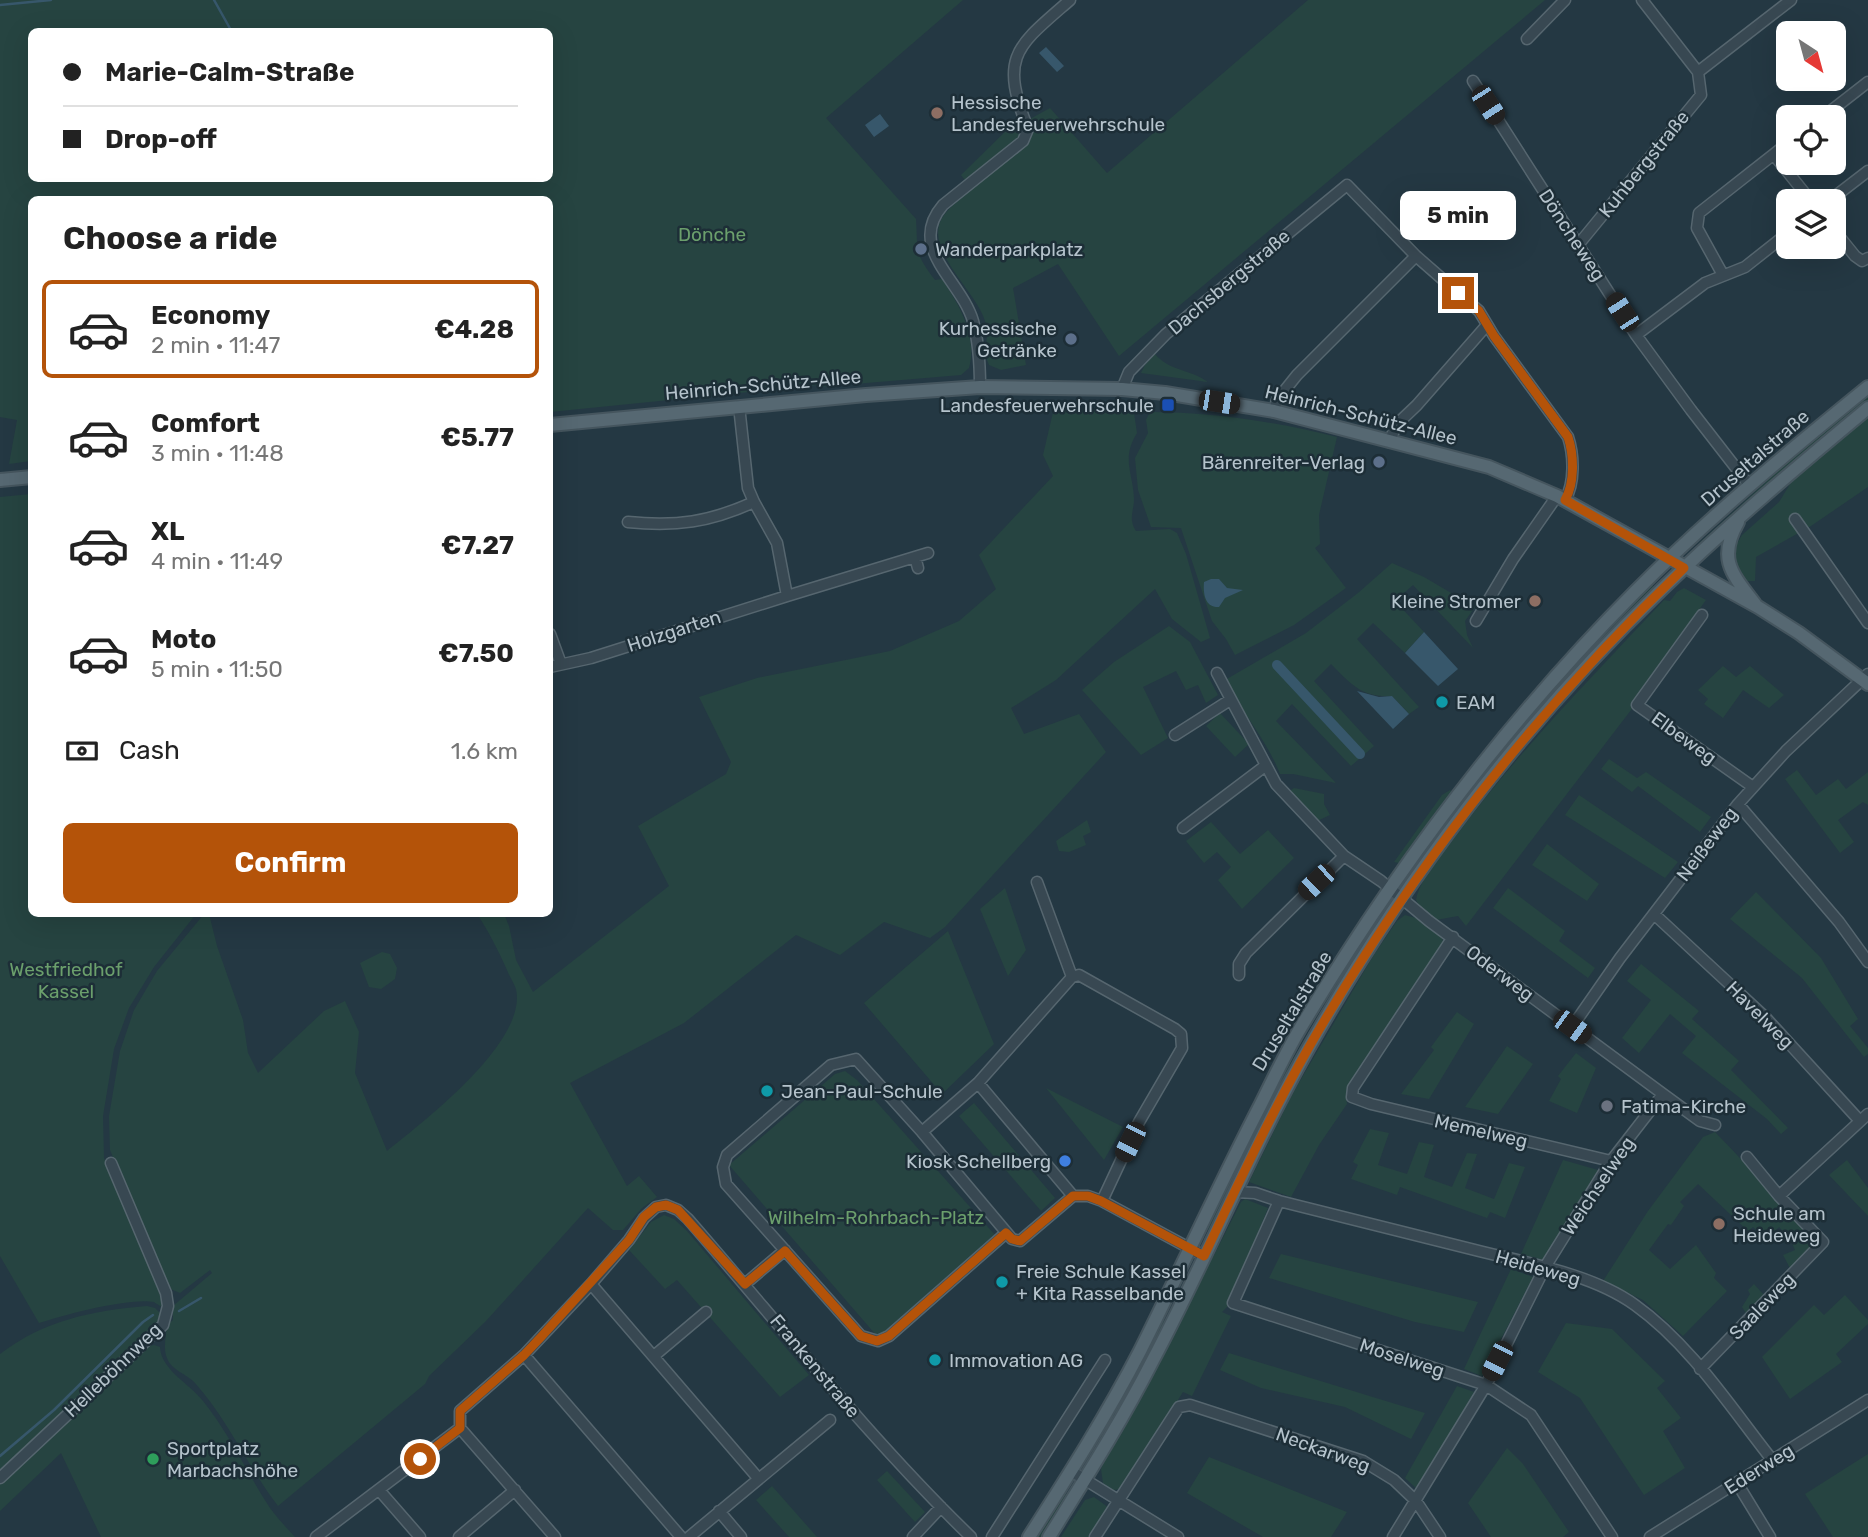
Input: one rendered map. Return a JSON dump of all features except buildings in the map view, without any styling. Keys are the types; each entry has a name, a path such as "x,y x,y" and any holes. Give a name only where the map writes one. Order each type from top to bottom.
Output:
{"main road":[{"name":"Heinrich-Schütz-Allee","path":"553,425 739,406 980,387 1122,389 1165,393 1274,411 1489,467 1561,498 1669,559"},
{"name":"Druseltalstraße","path":"1029,1537 1071,1471 1138,1353 1300,1029 1390,888 1454,799 1589,640 1669,559 1750,486 1868,387"},
{"name":"Druseltalstraße","path":"1049,1537 1153,1361 1309,1048 1402,898 1513,751 1591,662 1684,568 1868,408"},
{"path":"0,480 28,477"},
{"path":"1743,514 1727,550 1728,565 1758,607"},
{"path":"1669,559 1758,607 1866,678"}],"street":[{"path":"980,387 973,321 961,294 932,250 930,228 943,205 1026,135 1028,129 1013,83 1016,53 1032,34 1070,0"},
{"path":"1527,39 1565,0"},
{"path":"1642,0 1698,72 1791,0"},
{"name":"Kuhbergstraße","path":"1578,246 1701,95 1698,72"},
{"name":"Döncheweg","path":"1472,81 1636,335 1750,486"},
{"path":"1838,105 1868,82"},
{"path":"1723,275 1697,228 1699,213 1776,153"},
{"path":"1773,155 1801,189"},
{"path":"1845,189 1868,171"},
{"name":"Dachsbergstraße","path":"1122,389 1129,372 1166,334 1347,185 1416,256"},
{"path":"1636,335 1705,283 1745,267 1776,242"},
{"path":"1846,245 1862,261 1868,258"},
{"path":"1274,411 1277,400 1297,375 1416,256 1479,311 1572,446 1571,490 1561,498 1513,559 1476,621"},
{"path":"1389,442 1397,424 1488,325"},
{"path":"739,406 748,488 777,543 787,596"},
{"path":"628,522 660,526 692,523 754,502"},
{"path":"1795,519 1868,623"},
{"name":"Holzgarten","path":"553,666 591,657 787,596 916,562 928,553"},
{"name":"Elbeweg","path":"1702,615 1637,705 1753,787"},
{"path":"553,642 561,664"},
{"name":"Oderweg","path":"1217,673 1276,784 1344,856 1700,1121 1715,1125"},
{"name":"Neißeweg","path":"1572,1027 1620,958 1738,804 1786,751 1866,678"},
{"path":"1175,735 1230,700"},
{"path":"1183,828 1265,766"},
{"path":"1738,804 1839,922 1868,962"},
{"path":"1239,975 1239,964 1246,953 1344,856"},
{"path":"1037,882 1072,976"},
{"name":"Havelweg","path":"1654,914 1765,1017 1864,1117"},
{"name":"Memelweg","path":"1453,937 1353,1088 1352,1097 1371,1104 1611,1161"},
{"path":"922,1132 978,1083 1072,976 1079,975 1175,1029 1182,1040 1182,1048 1139,1122 1101,1201"},
{"path":"1006,1233 889,1336 877,1341 861,1336 785,1251 726,1184 723,1167 727,1155 831,1065 856,1059 1012,1239 1020,1241 1073,1196 1088,1196 1204,1256"},
{"path":"978,1083 1073,1196"},
{"name":"Weichselweg","path":"1394,1537 1486,1385 1545,1267 1611,1161 1663,1094"},
{"path":"1747,1157 1779,1196 1864,1117"},
{"name":"Helleböhnweg","path":"0,1478 163,1325 168,1306 166,1293 111,1163"},
{"name":"Heideweg","path":"1235,1192 1255,1192 1279,1201 1545,1267 1607,1288 1624,1297 1671,1337 1773,1461"},
{"name":"Saaleweg","path":"1700,1369 1823,1242 1779,1196"},
{"name":"Moselweg","path":"1279,1201 1233,1303 1486,1385 1531,1415 1612,1537"},
{"name":"Frankenstraße","path":"591,1284 629,1240 644,1217 656,1207 666,1205 678,1210 853,1411 940,1507 971,1537"},
{"path":"745,1284 785,1251"},
{"path":"555,1537 460,1428 460,1411 524,1355 591,1284 655,1355 758,1478"},
{"path":"655,1355 706,1312"},
{"path":"524,1355 681,1537"},
{"path":"992,1537 1105,1360"},
{"name":"Ederweg","path":"1650,1537 1868,1400"},
{"name":"Neckarweg","path":"1120,1501 1179,1407 1189,1405 1363,1461 1394,1480 1416,1501 1440,1537"},
{"path":"689,1537 830,1420"},
{"path":"316,1537 460,1428"},
{"path":"1071,1471 1178,1537"},
{"path":"1737,1483 1770,1537"},
{"path":"379,1490 421,1537"},
{"path":"459,1537 515,1490"},
{"path":"1096,1537 1120,1501"},
{"path":"913,1537 940,1507"},
{"path":"719,1511 741,1537"}],"green space":[{"name":"Dönche","path":"0,0 963,0 826,118 916,219 917,245 923,264 935,280 942,279 960,310 969,333 969,368 961,375 818,385 553,412 553,196 28,196 28,461 9,464 17,420 0,417"},
{"path":"1308,0 1545,0 1119,356 1058,264 1013,288 1026,365 1001,370 989,365 985,321 952,268 939,241 939,227 944,215 972,189 961,175 1014,123 1030,119 1050,108 1107,173"},
{"path":"1155,354 1167,364 1208,382 1141,373"},
{"path":"1868,395 1868,402 1701,546 1699,543 1798,453"},
{"path":"1054,408 1134,413 1137,433 1130,450 1129,466 1134,499 1134,527 1136,531 1170,529 1177,533 1186,554 1210,638 1201,642 1172,619 1155,589 1056,680 1011,708 1024,734 1079,714 1106,752 945,927 930,938 884,922 840,955 796,935 684,1023 570,1083 627,1186 639,1176 657,1197 642,1208 623,1230 613,1230 588,1208 486,1321 429,1376 425,1384 278,1506 207,1397 192,1380 172,1366 166,1354 167,1325 173,1320 173,1306 212,1273 210,1270 180,1293 168,1288 110,1150 109,1116 120,1051 134,1010 157,971 202,917 210,917 243,1020 248,1053 258,1073 324,1011 345,1001 359,1032 355,1073 387,1151 470,1079 506,1033 515,1010 516,989 479,917 505,917 516,960 533,992 669,886 638,826 726,774 731,762 699,697 757,678 890,651 959,621 996,589 979,555 1053,476 1043,455"},
{"path":"1150,412 1245,419 1337,437 1319,515 1320,544 1315,548 1346,588 1294,625 1235,655 1212,621 1181,528 1151,527 1138,490 1135,458 1148,433 1146,420"},
{"path":"1868,417 1868,487 1811,526 1756,557 1755,581 1746,581 1737,568 1735,557 1736,545 1742,535 1779,502 1792,481"},
{"name":"Westfriedhof Kassel","path":"28,494 28,917 194,917 154,967 129,1008 114,1049 103,1116 104,1158 161,1288 164,1308 154,1302 129,1302 39,1323 0,1256 0,497"},
{"path":"1392,563 1424,577 1475,607 1465,621 1473,648 1413,585 1395,601 1424,632 1405,653 1373,623 1357,639 1419,707 1409,714 1392,696 1365,692 1331,664 1314,681 1374,746 1351,766 1292,704 1276,721 1336,783 1280,774 1225,680 1306,633"},
{"path":"1652,585 1654,587 1597,646 1543,708 1440,835 1444,823 1519,731"},
{"path":"1684,588 1706,600 1639,694 1631,710 1466,926 1458,916 1436,920 1422,910 1416,900 1422,883 1504,775 1664,600 1670,601"},
{"path":"1169,626 1190,642 1218,695 1206,703 1198,685 1186,690 1176,671 1143,687 1168,738 1141,755 1082,690 1114,662"},
{"path":"1723,666 1736,677 1750,666 1784,695 1769,708 1743,690 1723,718 1704,704 1708,699 1698,690"},
{"path":"1220,713 1249,744 1235,757 1206,726"},
{"path":"1609,759 1637,778 1646,772 1711,817 1700,832 1638,786 1632,792 1601,769"},
{"path":"1797,770 1816,795 1838,779 1846,789 1868,772 1868,805 1863,802 1838,820 1854,842 1840,853 1785,779"},
{"path":"1294,788 1324,794 1324,804 1330,815 1315,822 1292,797 1291,790"},
{"path":"1450,790 1452,792 1399,863 1394,862 1442,795"},
{"path":"1579,795 1678,862 1665,878 1565,815"},
{"path":"1087,820 1091,832 1083,836 1086,845 1069,852 1059,851 1056,841"},
{"path":"1211,822 1240,854 1268,830 1294,858 1242,909 1218,880 1231,867 1217,852 1204,863 1186,841"},
{"path":"1547,844 1599,884 1587,901 1532,865"},
{"path":"1005,888 1026,950 1008,976 980,909"},
{"path":"1508,888 1565,931 1559,941 1595,968 1588,978 1493,908"},
{"path":"1756,892 1821,958 1858,1019 1850,1026 1868,1048 1868,1054 1864,1057 1802,978 1730,919"},
{"path":"1405,915 1416,918 1441,937 1443,941 1437,954 1354,1080 1346,1096 1347,1104 1319,1145 1291,1197 1249,1182 1290,1098 1373,956 1397,921"},
{"path":"948,931 994,1044 942,1094 864,1003"},
{"path":"382,952 390,954 397,968 395,979 381,989 369,987 360,963"},
{"path":"1351,960 1350,968 1243,1163 1210,1230 1206,1229 1287,1069"},
{"path":"1641,964 1699,1011 1692,1019 1739,1061 1731,1070 1788,1128 1781,1134 1767,1119 1682,1053 1696,1036 1670,1014 1639,1053 1622,1038 1651,1000 1627,981"},
{"path":"1457,1012 1474,1024 1429,1099 1401,1094 1434,1050 1431,1047"},
{"path":"1507,1046 1533,1064 1498,1114 1465,1107"},
{"path":"1576,1053 1596,1068 1577,1113 1549,1101 1561,1079 1558,1076"},
{"name":"Wilhelm-Rohrbach-Platz","path":"845,1071 857,1080 995,1235 887,1331 876,1335 729,1165 835,1074"},
{"path":"1046,1088 1123,1127 1104,1160"},
{"path":"974,1103 1055,1198 1041,1211 959,1116"},
{"path":"1370,1129 1389,1133 1378,1165 1407,1174 1419,1142 1434,1145 1424,1177 1452,1187 1467,1153 1477,1154 1465,1188 1494,1199 1509,1163 1525,1167 1505,1218 1490,1212 1487,1218 1400,1187 1397,1195 1351,1179 1358,1165 1353,1162"},
{"name":"Schule am Heideweg","path":"1715,1132 1813,1238 1814,1245 1791,1270 1783,1255 1795,1250 1790,1239 1779,1227 1769,1237 1753,1227 1748,1231 1698,1184 1680,1202 1684,1206 1649,1250 1670,1269 1696,1245 1716,1273 1714,1278 1727,1291 1683,1336 1643,1300 1603,1281 1648,1211 1703,1137"},
{"path":"1563,1160 1598,1170 1543,1260 1521,1254"},
{"path":"1847,1160 1868,1188 1868,1216 1829,1175"},
{"path":"1245,1199 1268,1208 1229,1305 1222,1312 1231,1316 1192,1396 1183,1392 1122,1489 1113,1490 1103,1483 1101,1469 1104,1460 1133,1411 1210,1260"},
{"path":"664,1215 674,1219 687,1231 809,1375 780,1397 677,1280 665,1289 629,1250 651,1222"},
{"path":"1281,1254 1478,1302 1464,1332 1415,1322 1269,1278"},
{"path":"1511,1269 1533,1277 1482,1376 1464,1369"},
{"path":"1754,1284 1765,1296 1747,1315 1742,1307 1750,1294 1748,1290"},
{"path":"1845,1295 1868,1320 1868,1324 1836,1354 1842,1362 1790,1399 1762,1357 1814,1305 1824,1315"},
{"path":"147,1306 155,1308 162,1315 159,1323 0,1474 0,1354 34,1333 69,1319"},
{"path":"1165,1314 1163,1327 1114,1416 1119,1401"},
{"path":"1566,1323 1612,1329 1665,1381 1657,1388 1681,1418 1663,1431 1685,1468 1644,1495 1580,1398 1538,1372"},
{"name":"Sportplatz Marbachshöhe","path":"143,1347 160,1347 170,1369 197,1394 212,1413 270,1508 295,1537 101,1537 61,1453 0,1511 0,1481"},
{"path":"1229,1353 1425,1413 1411,1439 1345,1407 1261,1388 1220,1370"},
{"path":"1457,1386 1474,1392 1418,1490 1405,1478"},
{"path":"1507,1448 1523,1464 1569,1532 1563,1537 1491,1537 1468,1503"},
{"path":"1868,1454 1868,1537 1833,1537 1805,1494"},
{"path":"1209,1457 1347,1512 1331,1537 1263,1537 1187,1493"},
{"path":"887,1471 925,1512 915,1522 877,1480"},
{"path":"772,1486 817,1537 789,1537 756,1500"},
{"path":"1065,1494 1068,1496 1042,1537 1037,1537"},
{"path":"1094,1497 1109,1508 1091,1537 1061,1537 1085,1500"}],"water":[{"path":"1046,47 1064,66 1057,72 1039,53"},
{"path":"880,114 889,126 874,137 865,125"},
{"path":"1219,579 1227,588 1243,590 1225,598 1219,607 1214,607 1208,603 1204,591 1204,582"},
{"path":"1424,632 1458,669 1438,686 1405,653"},
{"path":"1357,691 1379,697 1392,696 1409,714 1393,729"}],"waterway":[{"path":"0,5 51,0"},
{"path":"214,0 230,28"},
{"path":"1277,665 1360,754"},
{"path":"179,1311 201,1298"},
{"path":"0,1456 54,1410 153,1315"}],"place":[{"name":"Hessische Landesfeuerwehrschule","path":"937,113"},
{"name":"Wanderparkplatz","path":"921,249"},
{"name":"Kurhessische Getränke","path":"1071,339"},
{"name":"Landesfeuerwehrschule","path":"1168,405"},
{"name":"Bärenreiter-Verlag","path":"1379,462"},
{"name":"Kleine Stromer","path":"1535,601"},
{"name":"EAM","path":"1442,702"},
{"name":"Jean-Paul-Schule","path":"767,1091"},
{"name":"Fatima-Kirche","path":"1607,1106"},
{"name":"Kiosk Schellberg","path":"1065,1161"},
{"name":"Schule am Heideweg","path":"1719,1224"},
{"name":"Freie Schule Kassel + Kita Rasselbande","path":"1002,1282"},
{"name":"Immovation AG","path":"935,1360"},
{"name":"Sportplatz Marbachshöhe","path":"153,1459"}],"route":[{"path":"420,1459 460,1428 460,1411 524,1355 591,1284 629,1240 644,1217 656,1207 666,1205 678,1210 745,1284 785,1251 861,1336 877,1341 889,1336 1006,1233 1012,1239 1020,1241 1073,1196 1088,1196 1101,1201 1204,1256 1309,1048 1402,898 1513,751 1591,662 1684,568 1565,500 1571,490 1572,446 1568,437 1494,336 1479,311 1458,293"}]}
